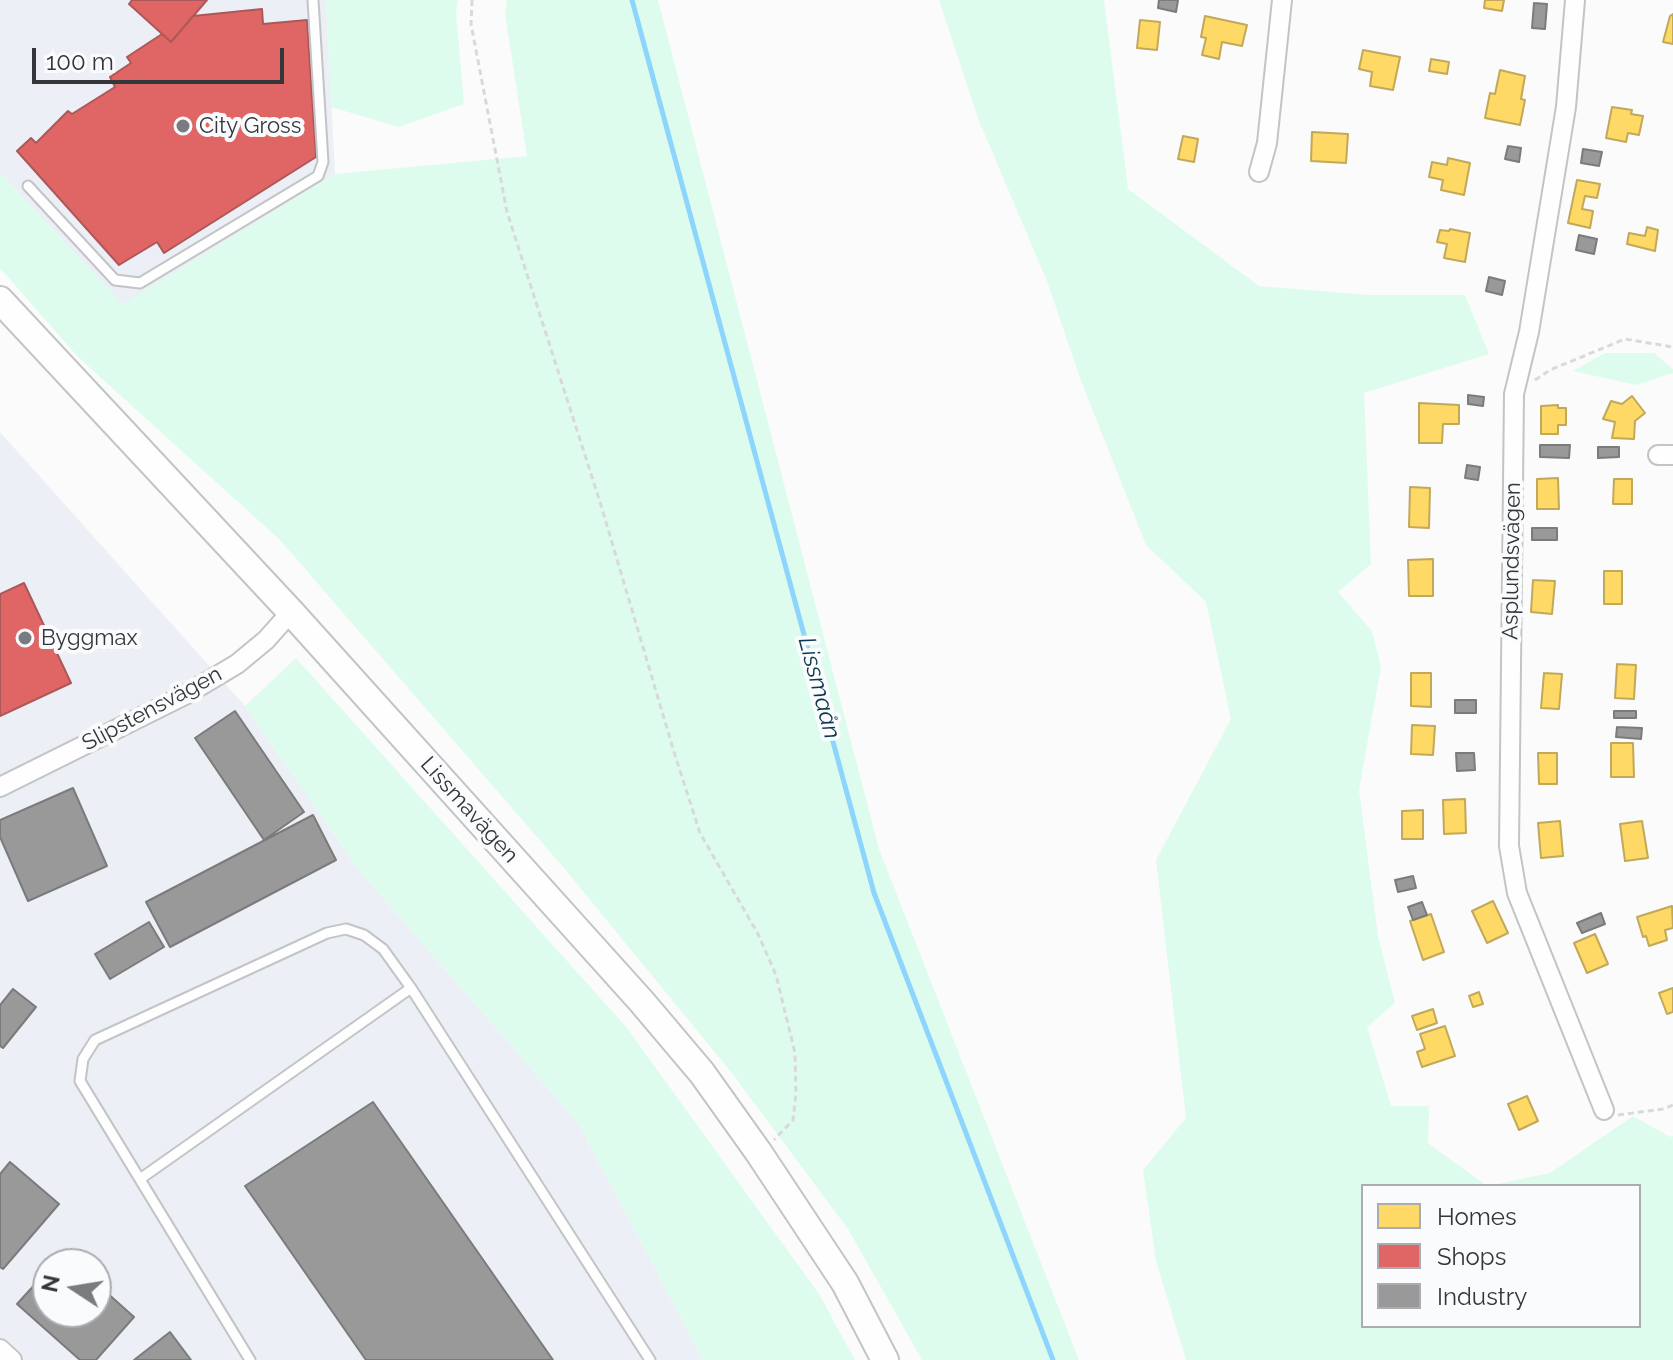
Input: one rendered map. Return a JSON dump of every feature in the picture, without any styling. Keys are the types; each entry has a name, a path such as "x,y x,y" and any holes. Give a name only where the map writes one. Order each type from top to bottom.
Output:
{"street":[{"path":"1259,172 1267,143 1282,0"},
{"name":"Asplundsvägen","path":"1575,0 1566,107 1529,332 1514,394 1509,846 1517,893 1604,1110"},
{"name":"Lissmavägen","path":"0,300 291,612 642,1002 702,1073 845,1283 885,1360"},
{"name":"Slipstensvägen","path":"0,787 185,695 237,664 266,640 291,612"},
{"path":"0,1349 12,1360"}],"lane":[{"path":"28,186 115,280 140,283 318,176 323,162 313,0"},
{"path":"250,1360 80,1081 83,1059 95,1040 327,933 346,929 364,935 383,949 411,988 650,1360"},
{"path":"140,1179 411,988"}],"path":[{"path":"472,0 471,24 507,212 600,502 678,766 700,833 758,934 776,975 784,1007 795,1053 793,1120 759,1153"},
{"path":"1514,394 1550,370 1625,339 1673,347"},
{"path":"1604,1110 1621,1116 1673,1105"}],"shaded area":[{"path":"0,0 326,0 335,174 123,305 0,173"},
{"path":"0,432 245,706 358,869 579,1124 703,1360 0,1360"}],"green space":[{"path":"326,0 458,0 456,13 464,104 399,127 331,107"},
{"path":"507,0 658,0 879,849 1079,1360 922,1360 848,1229 731,1072 563,867 280,540 78,357 0,268 0,173 123,304 335,174 527,156 505,14"},
{"path":"939,0 1104,0 1128,189 1259,286 1370,295 1465,295 1489,354 1364,393 1371,564 1338,592 1372,631 1381,667 1359,790 1378,936 1395,1003 1367,1027 1391,1106 1429,1106 1428,1143 1484,1184 1361,1184 1361,1328 1641,1328 1641,1184 1497,1184 1550,1173 1633,1116 1673,1136 1673,1360 1186,1360 1156,1261 1143,1170 1186,1118 1156,860 1231,719 1206,602 1146,545 1081,381 1047,281 979,121"},
{"path":"1605,353 1654,353 1673,369 1673,373 1636,385 1573,371"},
{"path":"296,658 627,1028 819,1294 855,1360 703,1360 579,1124 358,869 245,706"}],"building: Homes":[{"path":"1485,0 1504,0 1502,11 1484,8"},
{"path":"1673,14 1673,44 1663,42"},
{"path":"1205,16 1247,25 1242,46 1222,42 1219,59 1202,55 1206,38 1201,37"},
{"path":"1140,20 1160,22 1157,50 1137,48"},
{"path":"1363,50 1400,57 1393,90 1370,86 1372,72 1359,69"},
{"path":"1431,59 1449,62 1447,74 1429,71"},
{"path":"1500,70 1525,76 1521,99 1525,100 1520,125 1485,118 1490,93 1495,94"},
{"path":"1612,107 1632,110 1631,114 1643,116 1639,135 1628,133 1626,142 1606,138"},
{"path":"1312,132 1348,134 1346,163 1311,161"},
{"path":"1183,136 1198,139 1194,162 1178,159"},
{"path":"1448,158 1470,163 1464,195 1441,190 1443,180 1429,177 1432,162 1447,165"},
{"path":"1577,180 1600,184 1597,198 1585,196 1582,209 1593,211 1590,228 1568,223"},
{"path":"1647,227 1658,230 1655,251 1627,244 1629,233 1645,236"},
{"path":"1440,230 1470,233 1465,262 1444,258 1447,244 1437,242"},
{"path":"1632,396 1645,413 1635,421 1634,439 1612,438 1615,422 1603,419 1611,401 1622,404"},
{"path":"1419,403 1459,405 1459,424 1443,424 1442,443 1419,443"},
{"path":"1558,405 1558,408 1566,408 1566,425 1558,425 1558,434 1541,434 1541,406"},
{"path":"1558,478 1559,509 1537,509 1537,479"},
{"path":"1614,479 1632,479 1632,504 1613,504"},
{"path":"1410,487 1430,488 1429,528 1409,527"},
{"path":"1433,559 1433,596 1409,596 1408,560"},
{"path":"1604,571 1622,571 1622,604 1604,604"},
{"path":"1533,580 1555,581 1552,614 1531,612"},
{"path":"1617,664 1636,665 1634,699 1615,698"},
{"path":"1411,673 1431,673 1431,707 1411,706"},
{"path":"1544,673 1562,674 1559,709 1541,708"},
{"path":"1412,725 1435,726 1433,755 1411,754"},
{"path":"1611,743 1633,743 1634,777 1611,777"},
{"path":"1538,753 1557,753 1557,784 1539,784"},
{"path":"1465,799 1466,833 1444,834 1443,800"},
{"path":"1423,810 1423,839 1402,839 1402,811"},
{"path":"1560,821 1563,856 1541,858 1538,823"},
{"path":"1642,821 1648,858 1625,861 1620,824"},
{"path":"1493,901 1508,933 1487,943 1472,911"},
{"path":"1672,906 1673,928 1665,930 1667,940 1649,946 1637,917"},
{"path":"1431,914 1444,952 1423,960 1410,921"},
{"path":"1595,934 1608,964 1587,973 1574,943"},
{"path":"1673,988 1673,1012 1667,1014 1659,993"},
{"path":"1479,992 1483,1004 1473,1007 1469,996"},
{"path":"1433,1009 1437,1023 1417,1030 1412,1016"},
{"path":"1445,1026 1455,1056 1422,1067 1417,1052 1425,1049 1420,1034"},
{"path":"1527,1096 1538,1121 1519,1130 1508,1104"}],"building: Shops":[{"path":"132,0 207,0 171,42 129,4"},
{"name":"City Gross","path":"262,9 263,24 307,20 316,157 164,253 157,242 119,265 17,151 31,138 36,143 68,111 72,114 115,87 110,77 131,63 127,57 162,34 171,42 193,16"},
{"name":"Byggmax","path":"24,583 71,683 0,716 0,594"}],"building: Industry":[{"path":"1159,0 1178,0 1176,12 1158,8"},
{"path":"1534,3 1547,4 1545,29 1532,28"},
{"path":"1508,146 1521,148 1519,162 1505,159"},
{"path":"1583,149 1602,152 1599,166 1581,163"},
{"path":"1579,235 1597,239 1594,254 1576,250"},
{"path":"1489,277 1505,281 1502,295 1486,291"},
{"path":"1468,395 1484,397 1483,406 1468,404"},
{"path":"1540,445 1570,445 1569,458 1540,457"},
{"path":"1598,447 1619,447 1619,457 1598,458"},
{"path":"1467,465 1480,467 1478,480 1465,478"},
{"path":"1532,528 1557,528 1557,540 1532,540"},
{"path":"1455,700 1476,700 1476,713 1455,713"},
{"path":"235,711 304,812 264,840 195,738"},
{"path":"1614,711 1636,711 1636,718 1614,718"},
{"path":"1617,727 1642,728 1641,739 1616,737"},
{"path":"1456,753 1474,753 1475,770 1457,771"},
{"path":"73,788 107,866 28,901 0,837 0,820"},
{"path":"313,815 336,860 170,947 146,902"},
{"path":"1413,876 1416,888 1398,892 1395,880"},
{"path":"1422,902 1427,915 1413,920 1408,907"},
{"path":"1601,913 1605,924 1582,933 1577,923"},
{"path":"149,922 164,947 110,979 95,954"},
{"path":"13,989 36,1007 3,1048 0,1046 0,1005"},
{"path":"373,1102 553,1360 366,1360 245,1186"},
{"path":"10,1162 59,1204 3,1269 0,1267 0,1174"},
{"path":"32,1288 32,1317 17,1304"},
{"path":"112,1297 134,1317 96,1360 80,1360 44,1328 112,1328"},
{"path":"170,1332 191,1360 134,1360"}],"waterway":[{"name":"Lissmaån","path":"632,0 874,893 1053,1360"}],"place":[{"name":"City Gross","path":"183,126"},
{"name":"Byggmax","path":"25,638"}]}
